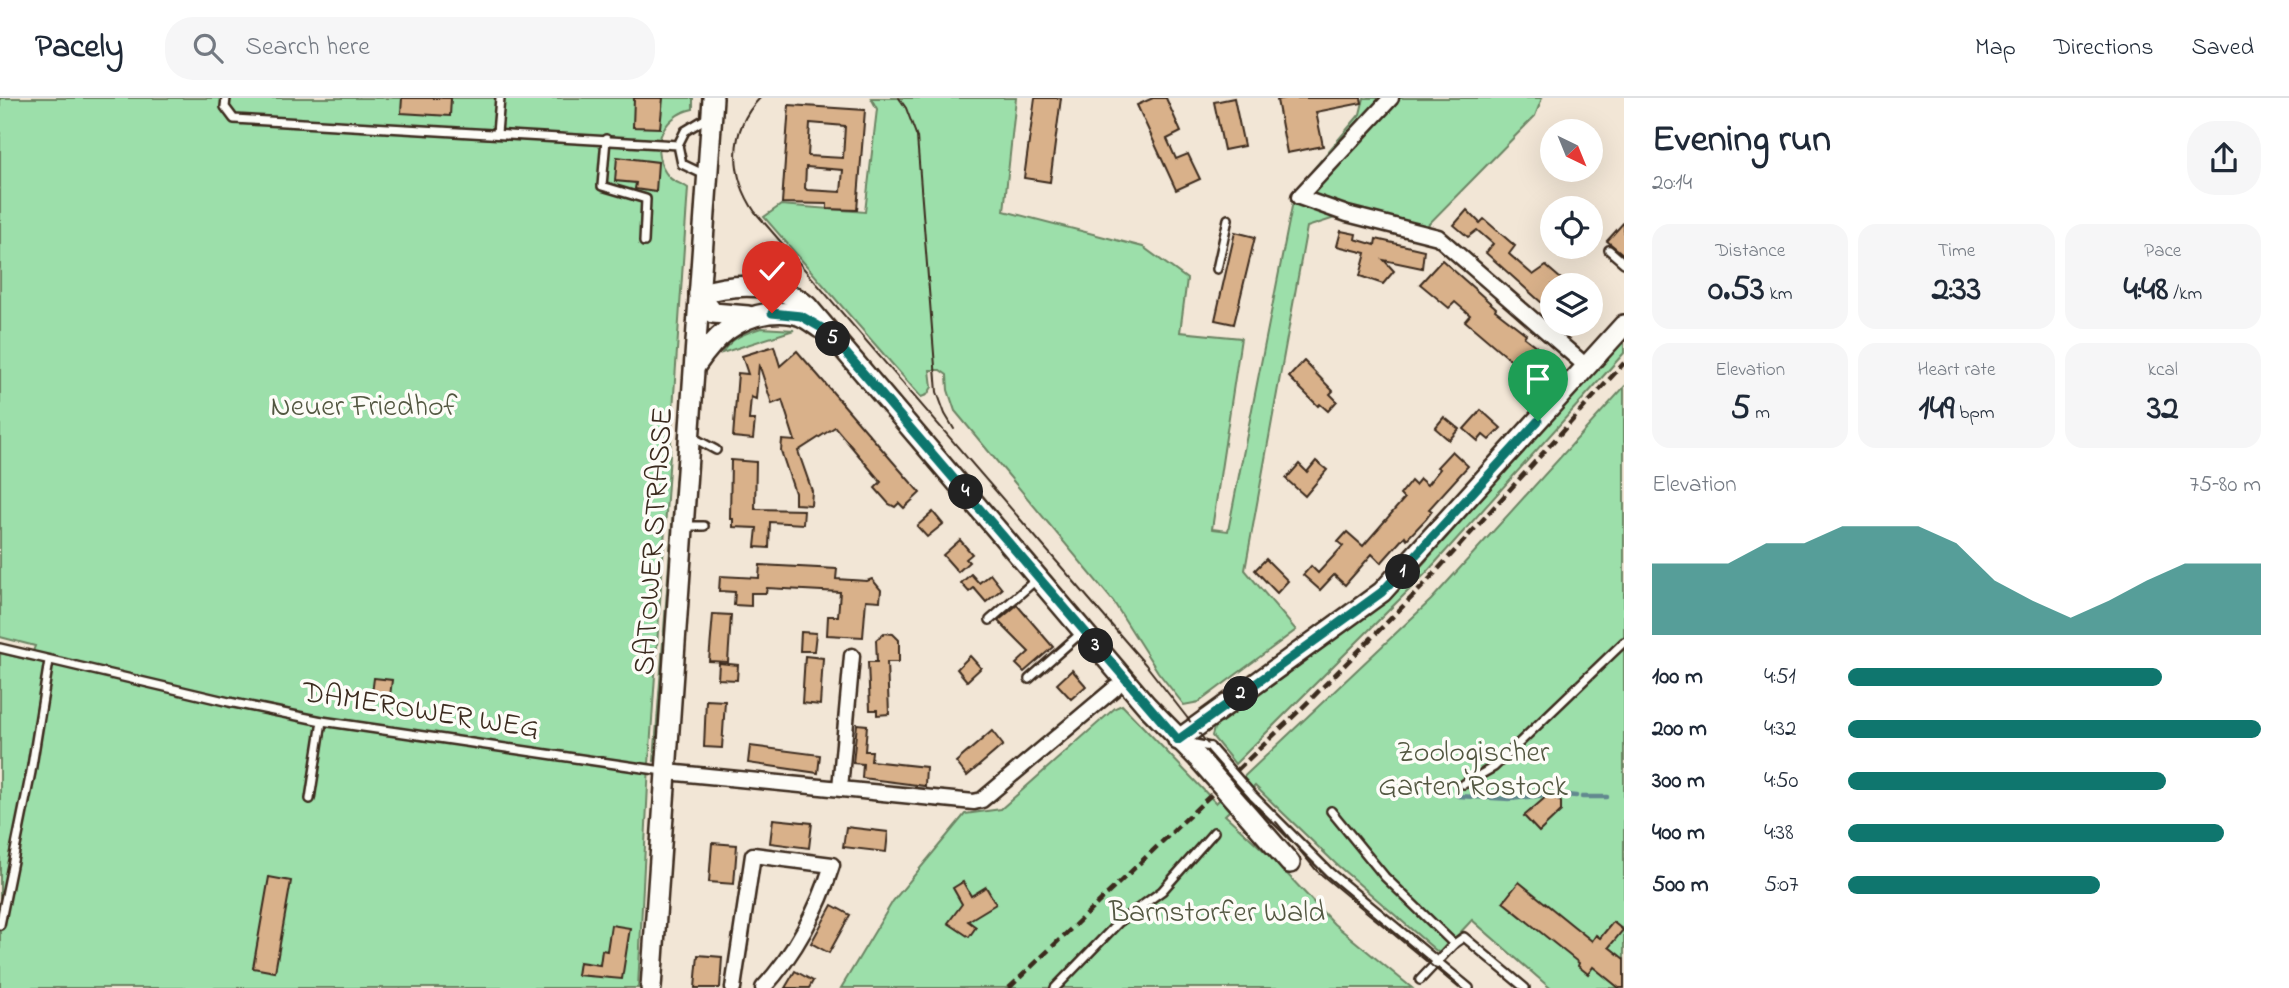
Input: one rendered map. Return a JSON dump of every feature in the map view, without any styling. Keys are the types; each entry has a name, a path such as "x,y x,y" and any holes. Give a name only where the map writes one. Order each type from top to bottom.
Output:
{"main road":[{"name":"SATOWER STRASSE","path":"651,988 713,106"},
{"path":"827,331 801,316 788,313 749,317 713,313 699,294 722,287 773,288 787,292 807,306 1178,740 1204,753 1247,802 1290,863"},
{"path":"696,366 719,337 732,325 749,317"},
{"path":"1178,740 1382,592 1624,325"}],"street":[{"path":"1391,98 1299,197 1347,214 1438,237 1587,366"},
{"path":"840,788 852,656"},
{"name":"DAMEROWER WEG","path":"667,772 974,802 982,800 1115,688"},
{"path":"733,988 753,855 832,865 825,888 808,921 787,957 763,988"}],"lane":[{"path":"226,98 225,107 234,119 678,145"},
{"path":"497,133 500,98"},
{"path":"708,176 682,164 678,145 685,131 713,106"},
{"path":"606,139 602,187 646,199 644,242"},
{"path":"1217,269 1228,219"},
{"path":"1609,250 1624,263"},
{"path":"690,436 716,450"},
{"path":"682,526 704,526"},
{"path":"990,620 1040,577"},
{"path":"1029,679 1083,631"},
{"path":"1464,784 1494,766 1624,642"},
{"name":"DAMEROWER WEG","path":"0,648 322,721 667,772"},
{"path":"0,925 31,772 49,661"},
{"path":"310,799 322,721"},
{"path":"1247,802 1276,822 1329,872 1469,988"},
{"path":"1331,811 1385,877 1454,944"},
{"path":"1055,988 1118,923 1162,891 1214,832"},
{"path":"1420,980 1464,937 1525,988"}],"green space":[{"name":"Neuer Friedhof","path":"0,98 693,98 693,109 673,119 661,136 658,146 662,167 669,177 688,188 649,764 638,988 0,988 0,653 30,660 35,646 0,637"},
{"path":"871,98 1016,98 1004,211 1143,247 1187,279 1180,332 1241,338 1212,529 1228,531 1294,196 1300,185 1360,114 1364,98 1542,98 1535,116 1421,232 1347,214 1307,227 1245,570 1296,630 1199,702 1184,705 1158,672 1113,601 955,411 948,390 947,375 940,370 930,370 932,387 927,395 921,397 764,217 781,205 865,212 877,109"},
{"path":"761,328 794,330 722,353 734,340"},
{"path":"1624,337 1624,353 1426,573 1235,764 1212,736 1214,728 1383,603 1408,581"},
{"path":"683,380 685,422 659,760 654,761"},
{"name":"Zoologischer Garten Rostock","path":"1624,387 1624,988 1550,988 1472,920 1440,954 1336,864 1255,786 1225,815 1274,860 1334,924 1412,988 841,988 893,901 965,814 1001,809 1115,708 1122,705 1216,803 1431,600"}],"building":[{"path":"402,98 451,98 450,116 401,113"},
{"path":"634,98 663,98 660,128 633,127"},
{"path":"1035,98 1061,98 1050,182 1024,178"},
{"path":"1153,98 1166,98 1181,132 1167,139 1176,159 1188,154 1200,179 1176,190 1137,105"},
{"path":"1234,98 1244,146 1224,150 1214,102"},
{"path":"1361,98 1362,103 1316,112 1323,146 1287,153 1277,100"},
{"path":"789,105 865,110 857,210 827,209 827,204 782,203","holes":["810,123 845,126 843,158 808,156","806,167 843,170 841,192 807,190"]},
{"path":"617,157 658,162 656,192 635,189 636,183 615,181"},
{"path":"1467,210 1480,223 1484,219 1515,246 1509,254 1533,275 1546,266 1554,273 1540,273 1540,301 1486,253 1493,244 1477,230 1468,237 1454,225"},
{"path":"1624,222 1624,255 1607,241"},
{"path":"1341,231 1356,234 1355,239 1375,245 1376,239 1424,250 1422,268 1384,260 1394,271 1383,284 1360,276 1366,253 1337,246"},
{"path":"1235,232 1255,237 1234,324 1215,320"},
{"path":"1442,260 1496,308 1495,310 1526,334 1524,337 1558,363 1547,376 1541,371 1533,379 1465,321 1470,315 1455,302 1449,308 1420,284"},
{"path":"774,346 780,366 797,351 920,493 904,508 899,503 895,507 889,504 875,488 881,482 835,427 798,451 812,491 811,505 795,504 795,493 781,451 782,440 795,441 782,400 772,404 759,364 756,399 751,397 749,420 755,420 753,439 733,437 738,373 748,374 742,356"},
{"path":"1304,361 1333,391 1330,394 1337,401 1328,411 1320,404 1318,406 1289,377"},
{"path":"1481,410 1501,428 1489,440 1483,435 1478,441 1464,429"},
{"path":"1444,417 1459,429 1449,440 1435,428"},
{"path":"1452,451 1468,466 1429,509 1432,511 1426,519 1407,539 1405,536 1381,563 1372,554 1345,585 1334,575 1320,590 1303,575 1311,566 1318,573 1343,546 1338,542 1347,532 1363,546 1404,499 1400,495 1411,481 1415,485 1420,479 1427,485 1440,469 1437,467"},
{"path":"731,460 756,462 755,509 804,510 803,524 770,522 769,548 755,547 757,528 733,527 733,519 730,519"},
{"path":"1316,461 1327,470 1305,496 1286,479 1299,464 1307,472"},
{"path":"933,512 943,524 927,537 917,526"},
{"path":"960,540 972,554 966,559 969,562 958,572 943,555"},
{"path":"1266,559 1288,581 1277,593 1255,570"},
{"path":"760,565 837,569 836,579 872,579 881,590 880,601 866,600 863,637 827,635 828,616 838,616 840,592 767,588 766,593 751,593 751,606 734,605 735,592 719,591 720,576 759,578"},
{"path":"971,574 979,583 990,574 1002,589 986,602 974,588 969,592 961,583"},
{"path":"1017,605 1053,647 1024,672 1016,664 1029,652 998,621"},
{"path":"713,614 731,615 728,662 709,661"},
{"path":"801,632 816,633 814,651 800,651"},
{"path":"884,633 893,634 899,640 899,662 887,662 889,714 877,715 877,710 870,710 868,662 877,662 876,640"},
{"path":"805,656 823,658 820,705 802,703"},
{"path":"970,656 981,668 967,681 957,669"},
{"path":"719,663 738,665 737,680 718,679"},
{"path":"1072,670 1086,686 1071,699 1057,684"},
{"path":"374,678 392,680 390,696 372,694"},
{"path":"706,700 725,701 722,748 704,747"},
{"path":"857,724 867,725 865,751 872,751 871,761 926,767 925,786 862,778 863,764 853,763"},
{"path":"992,731 1003,745 967,776 956,762"},
{"path":"750,746 820,755 818,773 748,763"},
{"path":"1547,796 1554,796 1561,802 1561,811 1539,832 1524,816"},
{"path":"773,819 812,823 809,848 770,843"},
{"path":"846,827 888,832 886,852 843,847"},
{"path":"712,843 737,845 734,884 709,882"},
{"path":"269,877 291,881 275,972 253,968"},
{"path":"963,882 971,896 986,887 996,904 968,921 976,927 969,937 948,923 962,904 953,888"},
{"path":"1519,882 1592,941 1596,935 1600,938 1613,922 1623,930 1609,947 1624,959 1624,988 1619,988 1593,967 1588,974 1578,966 1579,963 1503,902"},
{"path":"832,905 850,915 829,953 811,943"},
{"path":"611,925 630,928 622,979 577,975 579,962 600,965 602,950 607,951"},
{"path":"698,955 722,957 720,988 695,988"},
{"path":"795,971 813,981 809,988 785,988"}],"waterway":[{"path":"1458,796 1510,799 1555,794 1576,796"},
{"path":"1582,797 1607,797"}],"tram line":[{"path":"760,98 742,125 736,153 741,183 755,212 1146,665 1210,747"},
{"path":"899,98 906,108 917,137 937,392 954,429"},
{"path":"1276,822 1317,871 1459,988"}],"railway":[{"path":"1009,988 1301,709 1423,586 1624,363"}],"route":[{"path":"772,313 801,316 827,331 1178,740 1382,592 1538,421"}],"park label":[{"name":"Barnstorfer Wald","path":"1217,911"}]}
